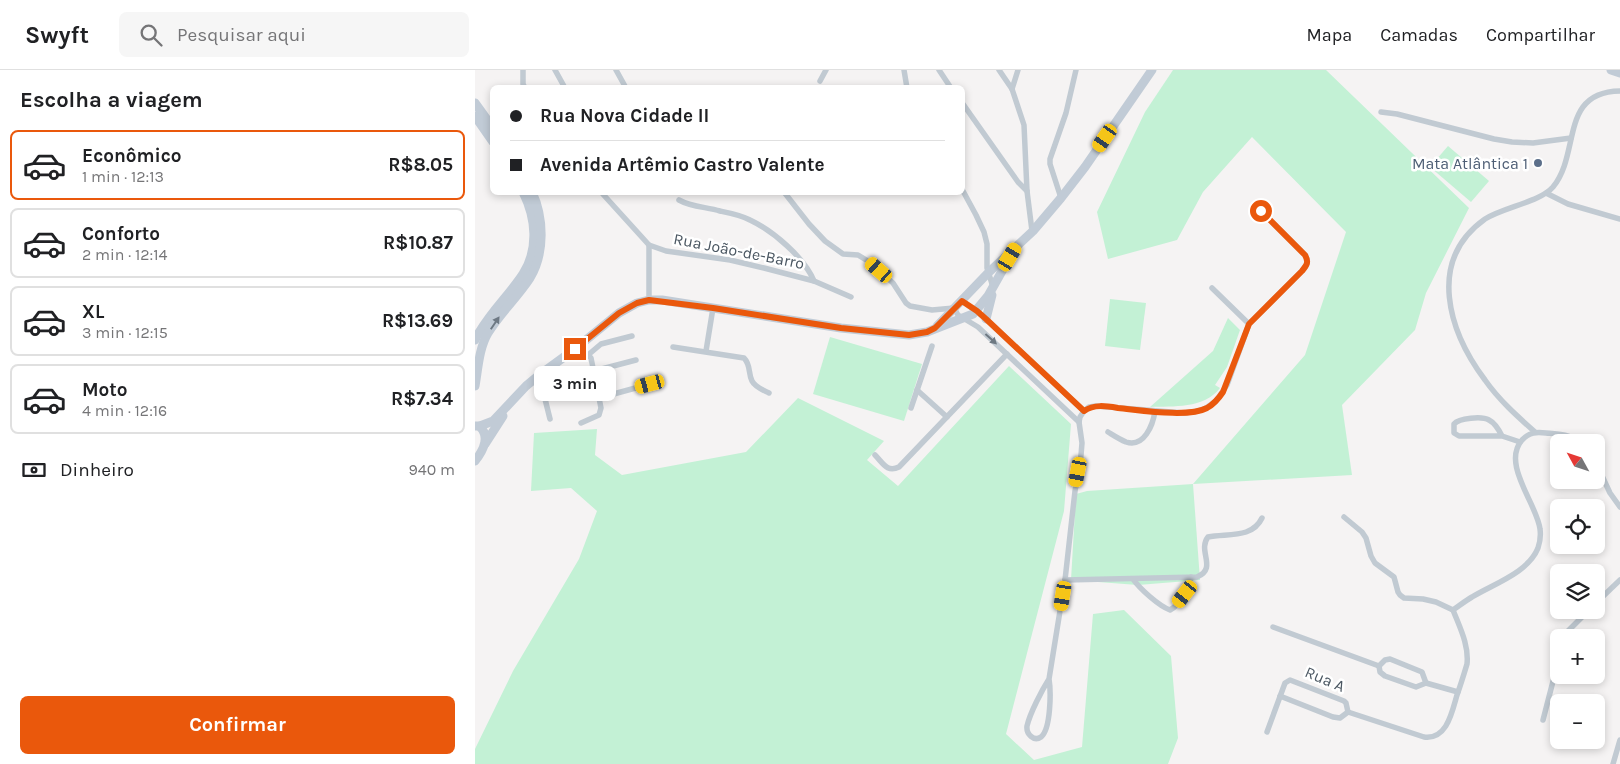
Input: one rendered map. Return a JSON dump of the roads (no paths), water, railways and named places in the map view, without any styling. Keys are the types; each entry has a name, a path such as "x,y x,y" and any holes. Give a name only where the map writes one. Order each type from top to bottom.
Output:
{"main road":[{"path":"935,328 988,273 1033,231 1061,198 1085,167 1152,70"},
{"path":"1611,70 1620,73"},
{"path":"475,103 490,124"},
{"path":"475,116 490,138"},
{"path":"475,340 482,326 522,275 528,264 534,238 533,218 524,195"},
{"path":"475,386 485,339 498,318 531,277 537,260 540,246 541,220 533,195"},
{"path":"485,444 484,433 477,423 493,421 538,376 619,313 637,303 649,300 841,328 909,335 927,332 977,311 989,296 1015,248"},
{"path":"986,319 993,287"},
{"path":"475,462 510,403"}],"street":[{"path":"523,70 524,85"},
{"path":"555,70 563,85"},
{"path":"616,70 624,85"},
{"path":"820,81 826,70"},
{"path":"904,70 906,85"},
{"path":"939,70 949,85"},
{"path":"999,70 1012,88 1024,125 1027,191 1033,231"},
{"path":"1012,88 1018,70"},
{"path":"1061,198 1050,159 1078,71"},
{"path":"1535,432 1496,395 1474,365 1455,327 1448,290 1452,260 1466,237 1486,219 1546,193 1561,174 1566,164 1575,120 1579,112 1590,99 1602,92 1620,91"},
{"path":"965,107 1018,182 1027,191"},
{"path":"1381,112 1397,114 1512,142 1533,143 1571,138"},
{"path":"1546,193 1568,204 1620,218"},
{"path":"604,195 649,245 649,300"},
{"path":"786,195 825,241 843,254 858,255 871,264 893,283 910,306 932,310 954,308 956,313 978,327 1079,422"},
{"path":"965,195 985,232 987,244 986,262 993,287"},
{"path":"679,200 751,220 786,245 805,265 814,281"},
{"path":"1049,680 1041,693 1027,728 1030,735 1035,738 1040,738 1046,729 1051,696 1049,680 1065,580 1082,444 1080,416 1089,407 1101,406 1184,413 1206,408 1216,401 1227,385 1249,324 1302,271 1308,259 1261,211"},
{"name":"Rua João-de-Barro","path":"649,245 666,251 731,260 814,281 851,297"},
{"path":"1212,288 1249,324"},
{"path":"962,301 986,319 1084,411"},
{"path":"706,351 713,308"},
{"path":"978,327 986,319"},
{"path":"588,355 601,344 632,336"},
{"path":"911,408 932,346"},
{"path":"673,347 744,358 750,366 753,383 769,393"},
{"path":"575,349 591,358 601,408 599,415 581,423"},
{"path":"1013,360 1020,352"},
{"path":"875,455 888,469 894,470 899,468 1007,354"},
{"path":"594,371 636,360"},
{"path":"599,398 650,384"},
{"path":"542,387 550,419"},
{"path":"545,399 597,388"},
{"path":"917,390 947,417"},
{"path":"1108,432 1125,442 1140,441 1151,426 1155,412"},
{"path":"1502,436 1491,421 1486,419 1460,420 1454,424 1454,433 1459,436 1502,436 1520,442"},
{"path":"1453,610 1525,565 1533,558 1541,539 1540,528 1515,465 1515,452 1520,442 1526,436 1535,432 1551,434"},
{"path":"1605,482 1610,493 1620,506"},
{"path":"1344,517 1362,532 1375,563 1394,577 1397,592 1400,595 1404,598 1436,602 1453,610 1465,640 1468,657 1447,724 1439,733 1429,738 1348,712"},
{"path":"1065,580 1191,577 1201,575 1206,569 1205,543 1208,537 1250,532 1259,525 1262,518"},
{"path":"1133,579 1141,589 1170,610 1188,589 1191,577"},
{"path":"1605,594 1620,580"},
{"path":"1570,629 1579,619"},
{"path":"1273,626 1379,666"},
{"path":"1379,666 1385,660 1390,659 1422,672 1426,682"},
{"path":"1379,666 1380,672 1385,676 1416,687 1419,688 1426,682"},
{"name":"Rua A","path":"1267,732 1280,696 1285,683 1287,681 1293,680 1344,701 1348,712 1340,718 1333,717 1280,696"},
{"path":"1426,682 1458,692"},
{"path":"1543,720 1552,684"},
{"path":"1613,764 1620,740"}],"place":[{"name":"Mata Atlântica 1","path":"1538,163"}]}
